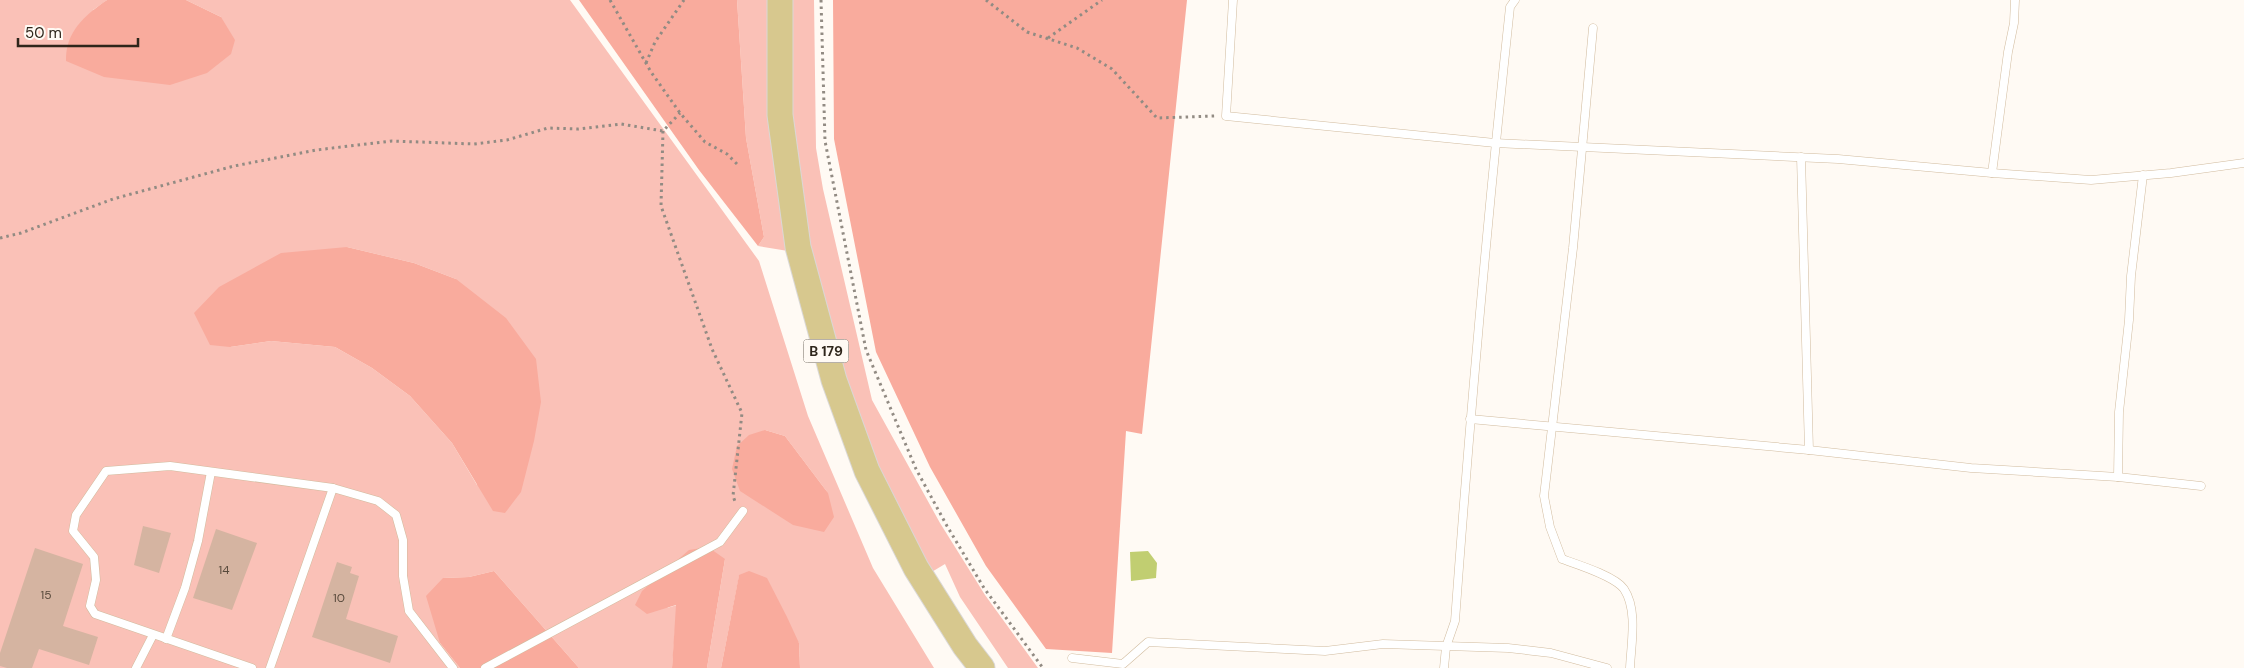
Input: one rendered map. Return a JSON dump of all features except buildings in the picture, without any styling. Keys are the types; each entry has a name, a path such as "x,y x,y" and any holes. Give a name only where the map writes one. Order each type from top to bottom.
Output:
{"main road":[{"name":"B 179","path":"780,0 780,115 798,247 834,380 867,471 916,568 965,646 982,668"}],"lane":[{"path":"1233,0 1226,116 1495,142 1801,157 2091,180 2244,163"},
{"path":"1992,173 2008,52 2014,23 2015,0"},
{"path":"1444,668 1446,647 1455,621 1470,419 1495,142 1510,2"},
{"path":"1593,28 1573,248 1554,428 1544,496 1550,527 1562,559 1603,574 1623,587 1632,609 1630,668"},
{"path":"1801,157 1809,450"},
{"path":"2118,477 2119,412 2129,320 2131,276 2143,175"},
{"path":"1470,419 1809,450 1971,468 2118,477 2201,486"},
{"path":"252,668 166,640 103,615 95,614 90,606 96,580 94,558 72,531 76,515 106,471 170,466 333,488 378,501 396,515 403,540 402,576 409,612 453,668"},
{"path":"166,640 185,588 198,541 211,472"},
{"path":"270,668 333,488"},
{"path":"485,668 720,542 741,514"},
{"path":"136,668 152,635"},
{"path":"1072,658 1123,664 1148,642 1325,651 1384,644 1508,648 1551,653 1607,668"}],"path":[{"path":"610,0 646,63 680,113 704,142 727,154 738,165"},
{"path":"646,63 655,42 684,0"},
{"path":"821,0 825,141 866,350 916,469 947,526 984,588 1043,668"},
{"path":"986,0 1027,32 1077,48 1112,69 1157,118 1226,116"},
{"path":"1047,38 1102,0"},
{"path":"680,113 663,131 661,206 712,348 742,413 733,496 741,514"},
{"path":"0,238 21,233 113,199 234,166 316,150 392,141 474,144 507,140 548,128 578,129 621,124 663,131"}],"shaded area":[{"path":"0,0 107,0 93,10 221,17 186,0 570,0 759,261 808,416 873,568 934,668 800,668 799,643 739,576 721,668 707,668 725,559 667,608 677,605 672,668 579,668 494,571 469,577 443,578 440,643 460,668 0,668","holes":["347,247 414,263 456,279 477,485 452,443 410,396 372,368 335,347 271,341 230,347","765,430 785,436 828,493"]},
{"path":"107,0 186,0 221,17 235,40 231,54 207,73 170,85 104,77 66,61 69,41 78,25"},
{"path":"579,0 737,0 746,138 764,237 758,246 699,170"},
{"path":"737,0 768,0 788,251 758,246 764,237 746,138"},
{"path":"786,0 814,0 816,148 823,189 872,400 940,523 985,595 1038,668 1008,668 960,597 945,564 930,573 906,529 855,414 810,254 793,141"},
{"path":"833,0 1187,0 1142,434 1126,431 1112,653 1046,649 986,566 930,467 876,352 834,139"},
{"path":"347,247 414,263 456,279 506,318 536,359 541,402 534,441 521,492 505,513 493,511 452,443 410,396 372,368 335,347 271,341 230,347 210,345 194,313 219,287 281,253"},
{"path":"765,430 785,436 828,493 834,517 824,532 793,525 740,491 732,469 737,446 749,435"},
{"path":"708,547 725,559 707,668 672,668 676,605 647,614 635,605 642,591 689,550"},
{"path":"1148,551 1157,563 1156,578 1131,581 1130,552"},
{"path":"494,571 579,668 460,668 440,643 426,596 443,578 469,577"},
{"path":"749,571 767,578 799,643 800,668 721,668 739,575"}]}
